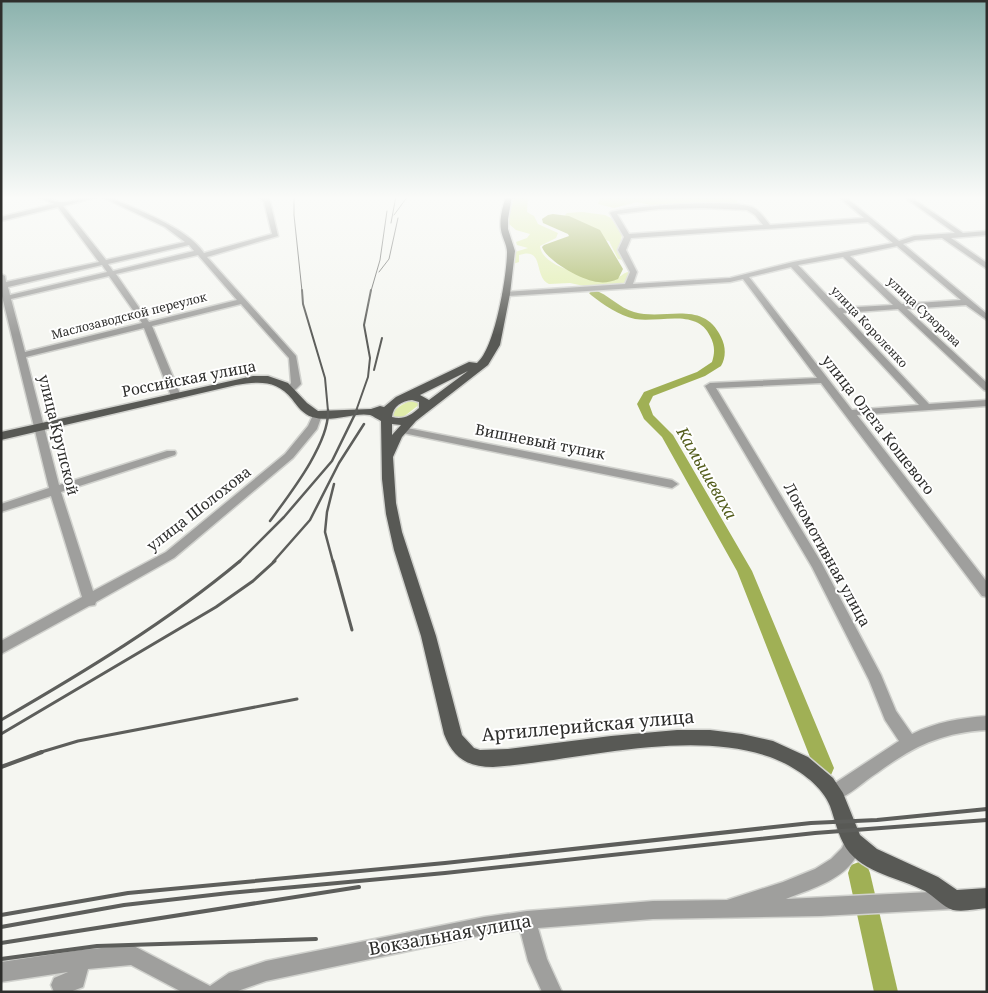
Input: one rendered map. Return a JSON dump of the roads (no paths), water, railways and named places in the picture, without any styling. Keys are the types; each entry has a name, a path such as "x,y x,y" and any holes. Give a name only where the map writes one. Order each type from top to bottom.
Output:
{"main road":[{"name":"Артиллерийская улица","path":"388,459 392,445 402,430 424,409 484,363 490,353 498,333 506,294 511,251 508,242"},
{"path":"291,389 306,409 317,415 372,412 394,404 477,362 490,353"},
{"name":"Российская улица","path":"1,436 251,380 267,379 281,383 291,389"},
{"path":"407,397 422,398 424,400 424,409"},
{"path":"386,419 387,411 394,404"},
{"path":"372,412 394,422 411,421"},
{"name":"Артиллерийская улица","path":"386,419 390,502 394,524 433,652 452,728 456,740 463,750 472,757 484,760 635,742 691,738 724,739 768,749 789,756 809,769 835,794 853,842"},
{"path":"853,842 878,861 937,885 954,900 987,898"}],"street":[{"path":"88,242 147,325 176,396"},
{"path":"5,298 247,242"},
{"path":"625,242 622,250 632,262 634,276 627,287"},
{"path":"506,294 714,282 745,277 793,264 902,242"},
{"path":"953,242 987,268"},
{"path":"2,283 192,243 293,358 296,384 291,389"},
{"path":"897,244 987,318"},
{"name":"улица Суворова","path":"845,255 987,388"},
{"name":"улица Короленко","path":"793,264 926,407"},
{"name":"улица Олега Кошевого","path":"745,277 987,592"},
{"name":"улица Крупской","path":"2,283 41,427 55,490 90,601"},
{"name":"Маслозаводской переулок","path":"22,355 242,301"},
{"path":"836,310 968,302"},
{"name":"Локомотивная улица","path":"825,380 710,386 817,565 876,679 890,715 908,743"},
{"path":"850,413 987,403"},
{"name":"улица Шолохова","path":"1,648 90,601 170,555 289,456 313,427 317,415"},
{"name":"Вишневый тупик","path":"402,430 672,484"},
{"path":"1,508 171,453"},
{"path":"835,794 908,743 925,734 947,726 968,722 987,723"},
{"path":"720,910 788,888 828,871 844,860 852,849 853,842"},
{"name":"Вокзальная улица","path":"217,992 237,986 266,971 484,926 527,920 653,910 821,907 954,900"},
{"path":"527,920 538,961 552,992"},
{"path":"1,972 81,960 132,955 202,992"},
{"path":"70,986 81,960"}],"waterway":[{"name":"Камышеваха","path":"594,293 614,307 631,315 647,317 681,316 702,320 715,335 720,349 717,364 701,374 648,394 643,404 648,416 667,435 744,571 824,768"},
{"name":"Камышеваха","path":"859,873 886,992"}],"railway":[{"path":"297,242 302,291"},
{"path":"371,291 380,260 383,242"},
{"path":"379,272 389,259 393,242"},
{"path":"302,290 303,304 325,378 328,411"},
{"path":"356,411 368,377 370,358 364,325 371,290"},
{"path":"374,370 382,338"},
{"path":"240,561 284,517 332,461 357,410"},
{"path":"270,521 316,453 327,423 328,411"},
{"path":"273,562 310,520 339,463 364,424"},
{"path":"333,562 325,532 327,512 334,484"},
{"path":"1,720 124,645 184,605 240,561"},
{"path":"1,734 216,607 253,581 275,561"},
{"path":"333,561 352,630"},
{"path":"38,753 78,741 297,699"},
{"path":"1,767 42,752"},
{"path":"1,915 128,893 445,863 811,823 877,820 987,809"},
{"path":"1,927 124,905 229,893 445,873 815,833 987,820"},
{"path":"1,943 359,887"},
{"path":"1,959 97,946 316,939"}]}
